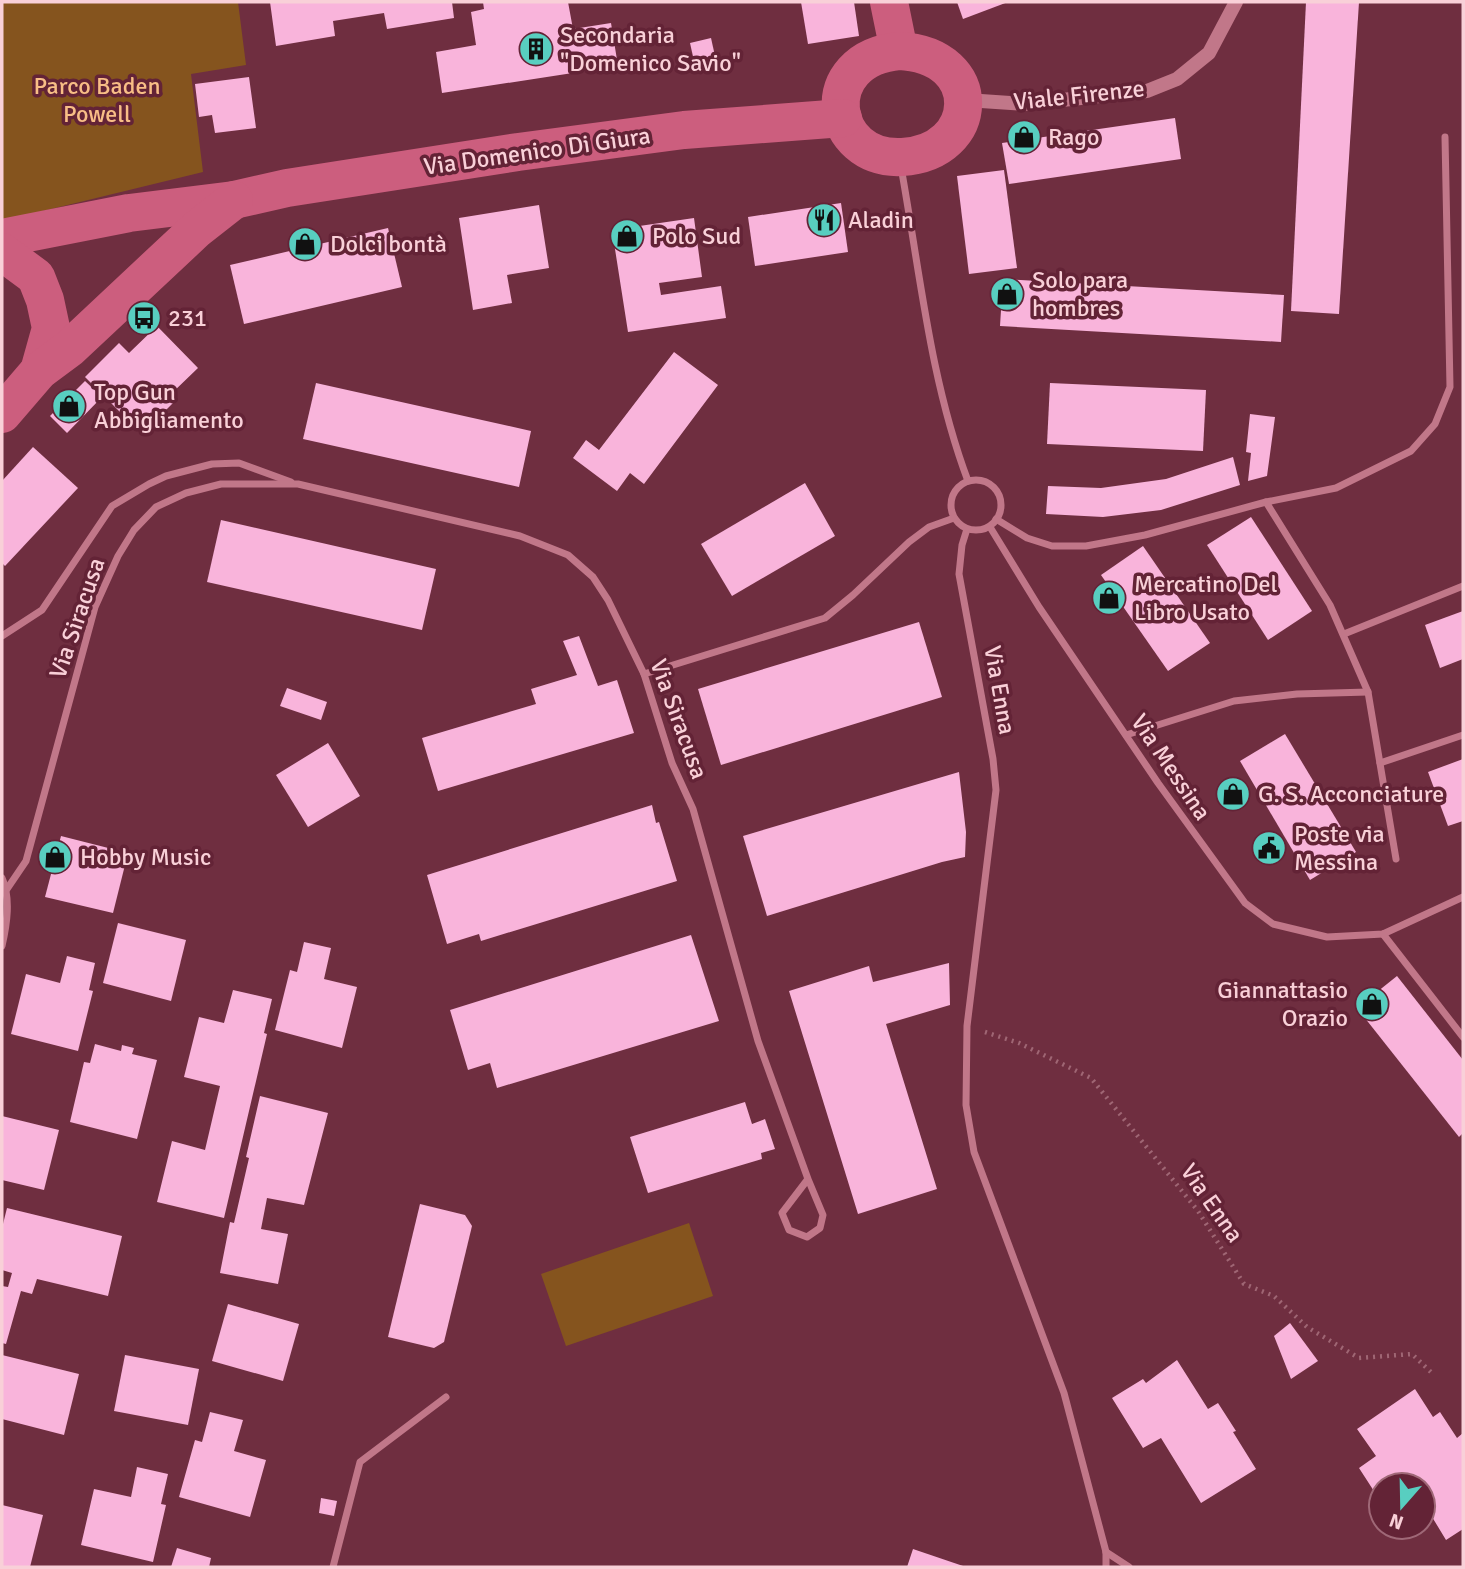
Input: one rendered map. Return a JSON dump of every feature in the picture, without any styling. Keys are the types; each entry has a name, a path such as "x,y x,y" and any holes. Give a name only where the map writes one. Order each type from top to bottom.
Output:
{"main road":[{"path":"888,2 899,51"},
{"name":"Viale Firenze","path":"964,100 1024,104 1147,91 1177,79 1209,53 1236,2"},
{"path":"899,51 914,52 946,66 958,79 964,100 961,122 949,136 935,148 916,155 899,157 861,146 847,131 840,112 841,92 849,76 871,58 899,51"},
{"name":"Via Domenico Di Giura","path":"2,239 129,213 234,200 287,188 684,130 843,118"},
{"name":"Via Domenico Di Giura","path":"2,414 39,371 70,348 197,229 234,200"},
{"name":"Via Domenico Di Giura","path":"2,252 36,277 45,300 51,328 39,371"}],"street":[{"path":"996,519 1027,538 1052,546 1086,546 1145,535 1266,502 1336,488 1412,450 1436,424 1450,387 1446,137"},
{"path":"899,157 934,363 952,438 968,481"},
{"name":"Via Siracusa","path":"2,636 42,610 113,506 166,476 212,464 239,463 298,484 498,530 568,555 593,577 608,600 644,674 672,763 693,809 758,1041 823,1215 820,1228 807,1237 789,1230 782,1213 792,1196 808,1179"},
{"path":"968,481 984,481 997,492 1001,509 990,527 967,529 954,518 950,508 951,499 960,484 968,481"},
{"name":"Via Siracusa","path":"7,889 26,860 95,607 118,556 134,530 156,507 198,490 220,484 298,484"},
{"path":"1266,502 1330,605 1368,692 1396,859"},
{"path":"644,674 825,618 909,542 929,527 954,518"},
{"name":"Via Messina","path":"990,527 1033,597 1126,735 1245,903 1273,924 1326,937 1383,934 1463,897"},
{"name":"Via Enna","path":"967,529 962,545 959,574 993,759 996,790 967,1026 966,1105 974,1152 1064,1393 1106,1552 1106,1567"},
{"path":"1344,634 1463,586"},
{"path":"1126,735 1234,701 1297,694 1368,692"},
{"path":"1380,763 1463,735"},
{"path":"2,878 7,889 6,927 2,946"},
{"path":"1383,934 1463,1037"},
{"path":"333,1567 360,1462 446,1397"},
{"path":"1106,1552 1129,1567"}],"path":[{"name":"Via Enna","path":"967,1026 1019,1044 1091,1078 1199,1211 1244,1284 1274,1296 1307,1327 1359,1358 1412,1354 1434,1376"}],"green space":[{"name":"Parco Baden Powell","path":"2,2 238,2 246,65 191,74 203,172 2,221"},
{"path":"689,1223 713,1296 566,1346 541,1274"}],"building":[{"path":"270,2 452,2 454,18 387,29 384,13 333,21 335,36 276,46"},
{"name":"Secondaria \"Domenico Savio\"","path":"483,2 568,2 573,29 611,23 618,66 442,93 436,52 476,45 471,12 484,9"},
{"path":"801,2 854,2 859,36 808,44"},
{"path":"957,2 1008,2 963,19"},
{"path":"1306,2 1359,2 1339,314 1291,311"},
{"path":"711,38 715,56 694,61 690,43"},
{"path":"249,77 256,128 215,133 212,115 199,117 195,84"},
{"path":"1175,118 1181,159 1009,184 1002,143"},
{"path":"1004,170 1017,268 969,274 957,176"},
{"path":"841,203 848,252 755,266 748,217"},
{"path":"539,205 549,268 507,275 512,303 473,310 459,218"},
{"path":"694,218 702,277 659,283 661,295 721,286 726,318 628,332 612,230"},
{"path":"388,228 402,287 244,324 230,265"},
{"path":"1003,279 1284,295 1281,342 1000,326"},
{"path":"157,326 198,368 171,394 176,400 142,434 85,377 119,343 129,353"},
{"path":"674,352 718,385 644,484 630,473 617,491 573,458 586,440 599,450"},
{"path":"85,381 102,397 67,433 50,416"},
{"path":"316,383 531,431 519,487 303,439"},
{"path":"1050,383 1206,390 1203,451 1047,444"},
{"path":"1250,414 1275,417 1267,476 1248,481 1251,453 1246,452"},
{"path":"33,447 78,488 5,566 2,563 2,481"},
{"path":"1233,457 1240,485 1161,510 1103,517 1046,514 1048,486 1101,488 1166,479"},
{"path":"805,483 835,536 732,596 701,544"},
{"path":"1251,517 1312,611 1268,640 1207,545"},
{"path":"221,520 436,569 422,630 207,582"},
{"path":"1143,546 1210,643 1168,671 1101,575"},
{"path":"1463,611 1463,659 1440,668 1425,625"},
{"path":"919,622 942,697 721,765 698,689"},
{"path":"579,636 598,686 617,680 634,733 438,791 422,738 536,704 531,689 577,675 563,641"},
{"path":"287,688 327,702 321,720 280,706"},
{"path":"1285,734 1356,852 1310,880 1240,761"},
{"path":"328,743 360,796 308,827 276,775"},
{"path":"1463,759 1463,821 1448,826 1428,772"},
{"path":"959,772 966,832 965,857 767,916 743,836"},
{"path":"652,805 677,881 481,941 479,934 447,944 427,875"},
{"path":"61,836 128,853 113,913 45,897"},
{"path":"118,923 186,940 171,1001 103,983"},
{"path":"691,935 719,1021 497,1088 490,1063 468,1070 450,1010"},
{"path":"304,942 331,948 324,979 357,987 342,1048 275,1030 290,970 297,972"},
{"path":"67,956 95,963 89,990 93,991 78,1051 11,1034 26,974 60,983"},
{"path":"949,963 950,1005 886,1024 937,1189 858,1214 789,991 869,966 873,982"},
{"path":"1397,976 1463,1060 1463,1133 1459,1137 1357,1008"},
{"path":"233,990 272,999 264,1033 267,1034 224,1218 157,1202 172,1141 205,1150 220,1086 184,1077 199,1017 224,1023"},
{"path":"95,1044 121,1051 122,1045 134,1048 132,1054 157,1060 137,1139 70,1122 84,1062 90,1063"},
{"path":"260,1096 328,1113 304,1205 267,1198 261,1229 288,1234 278,1284 220,1273 230,1222 234,1223 249,1158 246,1157"},
{"path":"745,1102 752,1124 765,1119 775,1149 761,1153 762,1159 648,1193 630,1137"},
{"path":"2,1116 59,1130 44,1190 2,1180"},
{"path":"420,1204 465,1215 472,1226 444,1342 434,1348 388,1337"},
{"path":"7,1208 122,1236 108,1296 37,1279 32,1294 21,1291 6,1344 2,1343 2,1286 8,1287 12,1273 2,1270 2,1228"},
{"path":"228,1304 299,1324 283,1381 212,1361"},
{"path":"1290,1323 1318,1361 1291,1379 1274,1336"},
{"path":"2,1355 79,1374 64,1435 2,1419"},
{"path":"125,1355 199,1369 188,1425 114,1411"},
{"path":"1177,1360 1208,1409 1218,1403 1256,1469 1201,1503 1161,1438 1143,1448 1112,1398 1143,1379 1146,1383"},
{"path":"1415,1389 1433,1417 1440,1412 1457,1438 1463,1433 1463,1529 1446,1540 1437,1525 1437,1471 1367,1471 1367,1480 1359,1468 1376,1456 1357,1429"},
{"path":"210,1412 243,1420 234,1451 266,1460 250,1517 179,1497 195,1440 202,1442"},
{"path":"137,1467 168,1474 161,1504 166,1505 153,1562 81,1545 94,1489 131,1497"},
{"path":"321,1498 337,1501 334,1516 319,1513"},
{"path":"2,1505 43,1515 30,1567 2,1567"},
{"path":"177,1548 211,1558 209,1567 171,1567"},
{"path":"913,1549 966,1567 907,1567"}],"place":[{"name":"Secondaria \"Domenico Savio\"","path":"536,49"},
{"name":"Rago","path":"1024,137"},
{"name":"Aladin","path":"824,220"},
{"name":"Polo Sud","path":"627,236"},
{"name":"Dolci bontà","path":"305,244"},
{"name":"Solo para hombres","path":"1007,294"},
{"name":"231","path":"144,318"},
{"name":"Top Gun Abbigliamento","path":"69,406"},
{"name":"Mercatino Del Libro Usato","path":"1109,598"},
{"name":"G. S. Acconciature","path":"1233,794"},
{"name":"Poste via Messina","path":"1269,848"},
{"name":"Hobby Music","path":"55,857"},
{"name":"Giannattasio Orazio","path":"1372,1004"}]}
